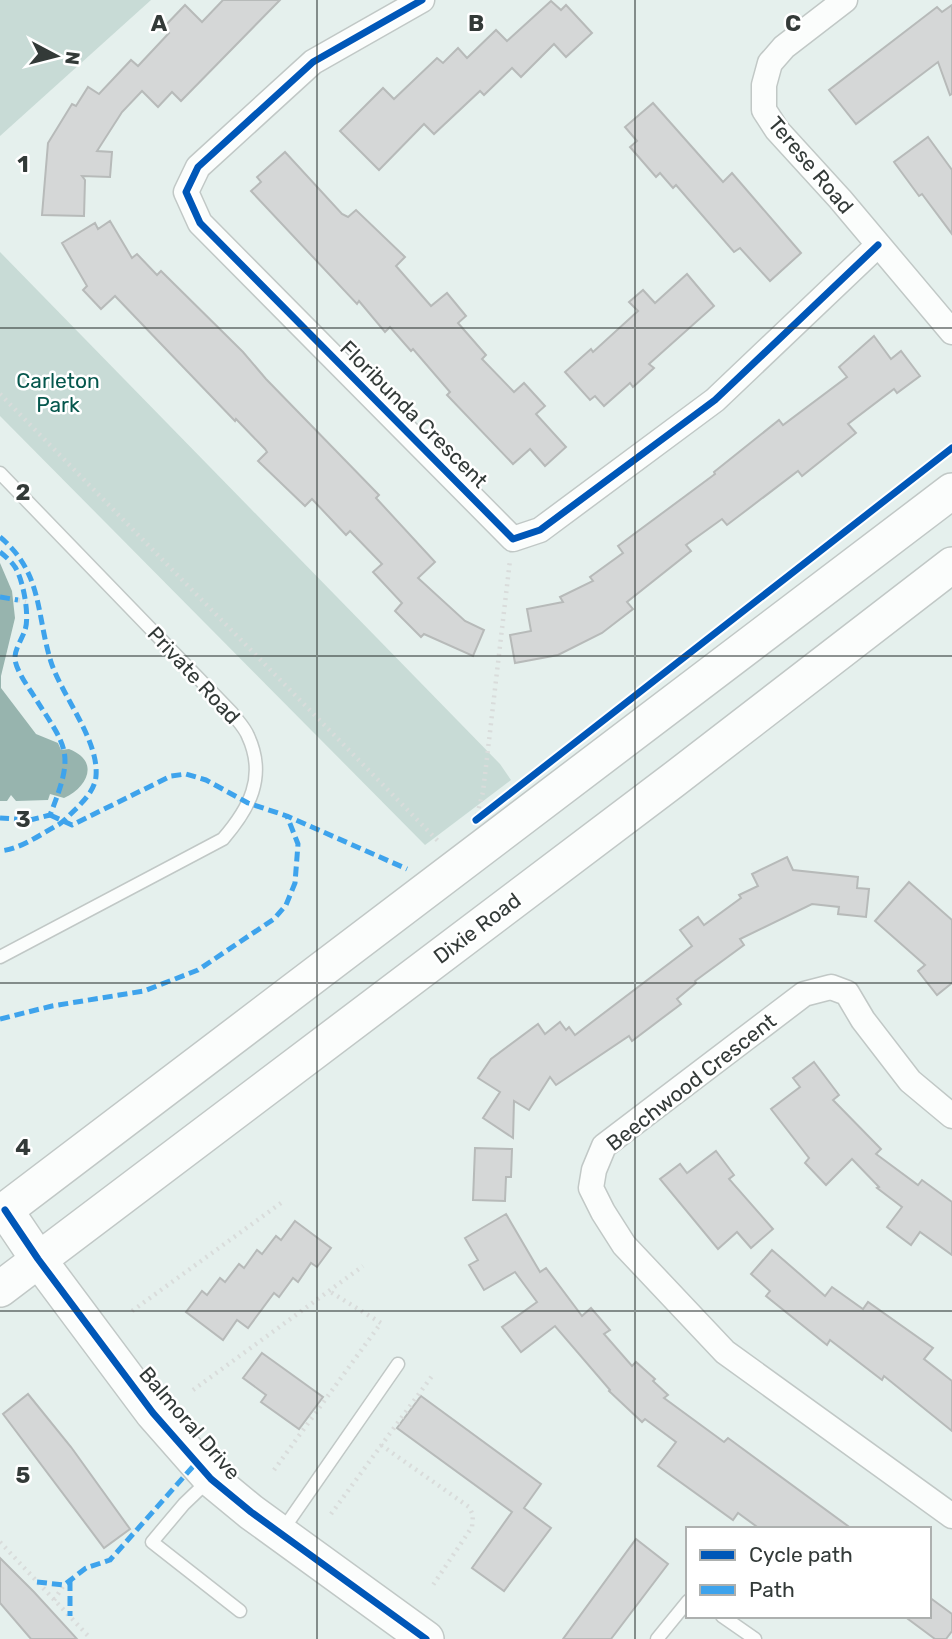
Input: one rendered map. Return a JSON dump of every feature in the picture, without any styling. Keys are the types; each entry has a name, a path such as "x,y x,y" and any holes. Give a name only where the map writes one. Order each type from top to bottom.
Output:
{"main road":[{"path":"2,1208 952,491"},
{"name":"Dixie Road","path":"0,1289 952,565"},
{"name":"Balmoral Drive","path":"2,1208 153,1413 211,1479 251,1512 426,1639"}],"street":[{"name":"Floribunda Crescent","path":"422,0 313,62 198,167 186,192 200,223 513,539"},
{"name":"Terese Road","path":"845,0 784,47 770,63 764,85 764,110 778,130 952,332"},
{"path":"513,539 540,530 715,400 878,245"},
{"name":"Beechwood Crescent","path":"952,1116 910,1081 863,1020 847,993 831,987 804,994 604,1146 594,1170 591,1188 624,1245 725,1352 952,1516"}],"lane":[{"name":"Private Road","path":"0,473 232,713 248,735 256,761 253,792 242,816 223,839 0,957"},
{"path":"280,1532 398,1364"},
{"path":"211,1479 184,1504 152,1542 240,1611"},
{"path":"657,1639 686,1603"},
{"path":"725,1618 755,1639"}],"path":[{"path":"0,394 443,846"},
{"path":"475,820 483,792 513,539"},
{"path":"18,600 26,602"},
{"path":"132,1311 281,1203"},
{"path":"192,1390 363,1266"},
{"path":"274,1470 381,1323 329,1291"},
{"path":"331,1514 432,1376"},
{"path":"382,1445 469,1507 473,1515 472,1527 433,1585"},
{"path":"0,1542 91,1639"},
{"path":"54,1600 64,1585"}],"green space":[{"path":"0,0 151,0 0,136"},
{"name":"Carleton Park","path":"0,252 500,764 511,780 425,845 0,416"}],"shaded area":[{"path":"0,563 12,591 15,618 1,676 1,688 36,734 58,743 61,750 69,749 79,754 85,760 87,774 84,781 64,798 50,794 48,800 16,801 11,795 7,801 0,801"}],"building":[{"path":"223,0 280,0 181,101 172,92 158,107 142,91 122,112 97,151 112,152 110,177 82,176 85,180 84,216 42,215 48,143 72,104 76,106 88,87 99,94 131,60 138,66 169,33 163,28 185,5 202,22"},
{"path":"551,1 561,10 566,5 592,33 566,57 554,44 521,77 512,68 484,95 480,91 434,134 424,124 379,170 340,131 383,88 394,99 437,58 443,63 458,48 467,58 496,30 507,41"},
{"path":"952,5 952,94 950,95 938,62 856,124 829,90 937,7 942,12"},
{"path":"653,103 723,182 732,173 801,253 770,281 740,248 734,252 676,185 673,188 660,173 656,177 630,147 637,141 625,127"},
{"path":"928,137 952,170 952,234 894,162"},
{"path":"285,152 342,214 348,217 356,210 405,257 396,266 431,306 447,293 466,316 458,323 486,355 482,359 514,392 524,383 545,406 536,414 566,447 545,466 530,449 513,464 447,395 450,392 413,349 411,351 390,327 385,332 359,301 357,304 251,191 261,182 257,177"},
{"path":"110,221 132,258 137,254 157,275 161,271 243,352 379,495 376,498 435,562 418,578 465,621 484,630 473,656 424,634 421,637 395,611 402,603 373,572 382,564 350,531 346,535 312,499 305,506 258,461 267,452 265,449 115,296 101,309 83,290 87,286 62,243 95,223 98,229"},
{"path":"687,274 714,306 649,364 654,368 633,387 630,383 604,406 595,396 590,400 565,372 591,349 593,352 638,311 629,302 643,290 655,303"},
{"path":"874,336 891,359 901,351 920,376 897,393 894,389 848,424 856,433 802,476 798,471 727,525 722,519 686,545 691,551 627,602 633,609 602,633 558,655 515,663 510,635 531,631 527,609 563,602 560,597 593,581 590,577 623,553 618,546 715,474 714,472 779,420 783,425 847,377 839,367"},
{"path":"787,857 793,870 858,877 857,888 869,889 866,917 838,914 839,907 812,904 740,939 744,945 695,981 696,983 677,999 681,1004 632,1041 629,1036 556,1085 550,1077 529,1110 514,1101 513,1138 483,1118 500,1092 478,1078 491,1059 538,1024 545,1034 560,1022 566,1030 569,1027 575,1035 692,946 680,930 698,917 704,925 741,898 739,895 758,886 752,874"},
{"path":"909,882 952,920 952,983 937,995 918,971 925,965 875,921"},
{"path":"814,1062 839,1095 833,1100 881,1149 876,1154 918,1185 922,1180 952,1202 952,1255 920,1232 911,1245 887,1227 902,1207 877,1188 879,1187 852,1159 826,1185 805,1163 809,1158 771,1109 800,1087 793,1078"},
{"path":"475,1148 512,1149 511,1177 506,1177 505,1201 473,1200"},
{"path":"716,1151 734,1175 729,1179 773,1229 751,1248 737,1232 718,1249 660,1179 680,1164 687,1173"},
{"path":"506,1214 540,1272 546,1268 582,1316 591,1308 610,1330 604,1334 632,1366 636,1362 655,1379 653,1381 668,1395 664,1398 724,1442 728,1438 849,1527 757,1527 738,1513 733,1520 658,1466 676,1442 645,1419 642,1422 609,1391 555,1326 521,1352 502,1327 537,1302 515,1272 484,1290 469,1265 478,1260 465,1238"},
{"path":"295,1221 331,1248 317,1267 311,1263 298,1282 293,1278 279,1297 274,1293 248,1328 237,1320 223,1340 186,1312 202,1291 207,1295 220,1278 225,1282 239,1264 244,1268 257,1250 262,1254 276,1236 281,1240"},
{"path":"772,1250 825,1296 832,1287 863,1309 868,1302 933,1348 924,1359 952,1381 952,1431 884,1376 882,1380 830,1340 827,1345 766,1296 770,1291 751,1274"},
{"path":"262,1353 323,1397 299,1429 261,1402 266,1395 243,1378"},
{"path":"28,1394 71,1447 130,1529 104,1548 3,1414"},
{"path":"421,1396 541,1484 524,1508 551,1528 504,1591 472,1568 512,1512 397,1428"},
{"path":"636,1539 668,1564 611,1639 563,1639"},
{"path":"0,1558 77,1639 31,1639 0,1603"},
{"path":"931,1598 952,1614 952,1631 946,1639 935,1639 907,1618 931,1618"}],"marked path":[{"path":"0,537 14,551 31,580 51,662 92,748 96,776 87,797 61,823 23,845 0,851"},
{"path":"0,552 15,567 25,598 26,624 16,652 16,664 60,739 65,763 50,815 30,820 0,818"},
{"path":"0,597 18,600"},
{"path":"50,815 72,825 171,776 186,774 206,780 248,803 287,816 407,869"},
{"path":"0,1019 52,1006 144,991 198,970 274,919 286,905 295,883 298,844 287,816"},
{"path":"37,1582 64,1585 86,1568 110,1560 197,1462"},
{"path":"70,1581 70,1616"}],"cycle path":[{"path":"422,0 313,62 198,167 186,192 200,223 513,539 540,530 715,400 878,245"},
{"path":"476,820 952,448"},
{"path":"5,1210 38,1259 153,1413 211,1479 251,1512 426,1639"}]}
